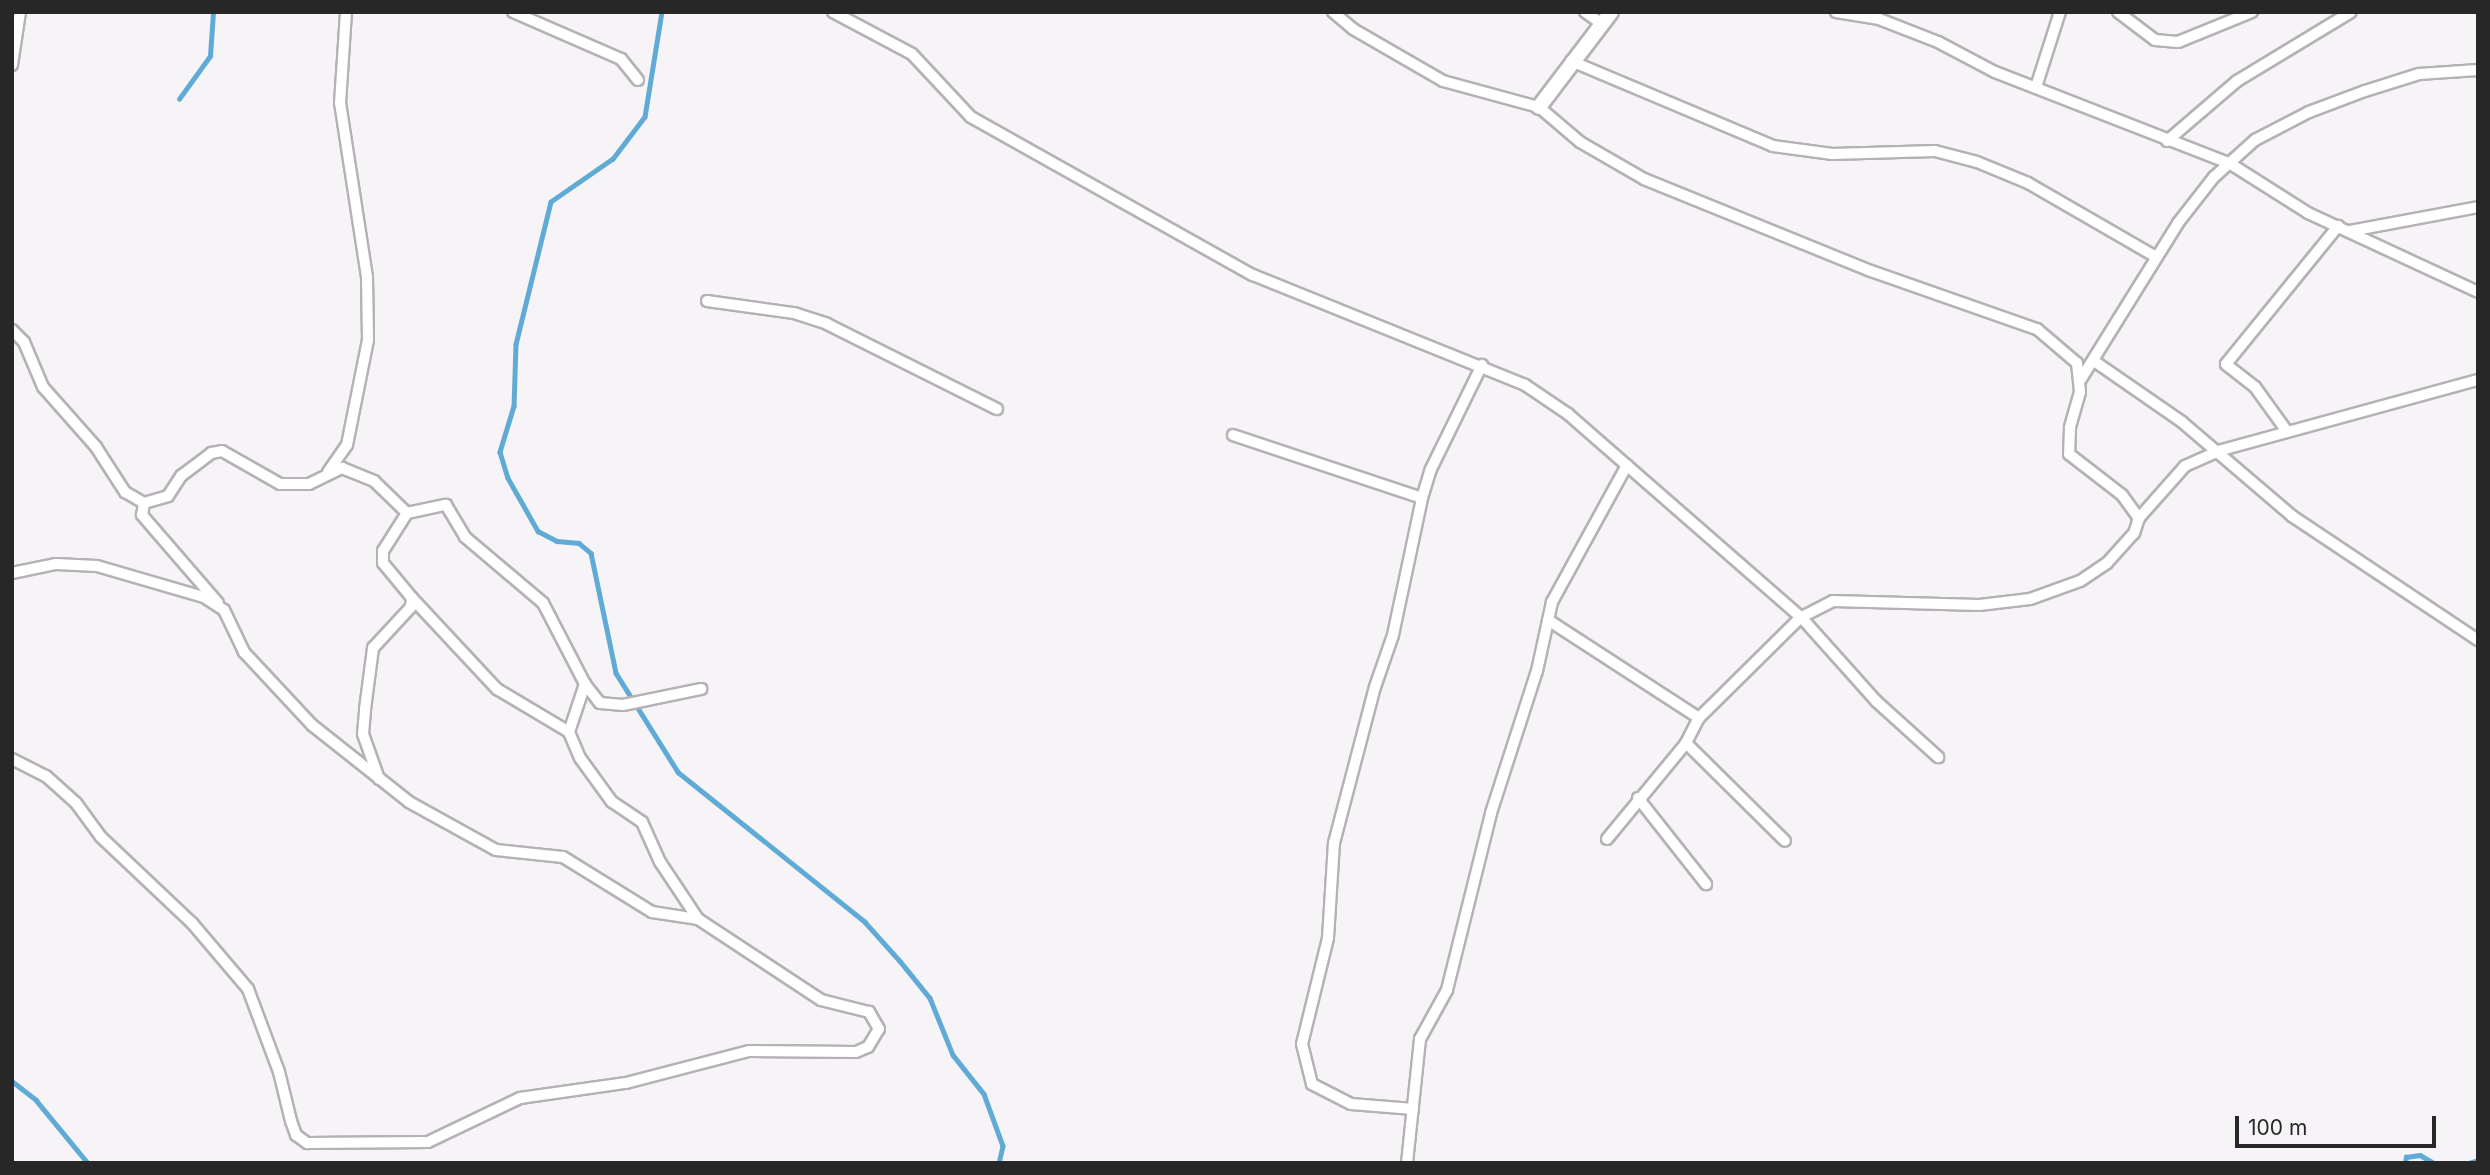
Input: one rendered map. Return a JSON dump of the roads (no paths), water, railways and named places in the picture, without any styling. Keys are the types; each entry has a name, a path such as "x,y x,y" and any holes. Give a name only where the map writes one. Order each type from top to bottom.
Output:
{"street":[{"path":"12,65 20,12"},
{"path":"328,472 346,445 368,340 367,277 340,103 346,12"},
{"path":"513,12 621,60 638,80"},
{"path":"833,12 912,54 971,117 1243,269 1525,384 1628,465 1801,617 1859,683 1938,757"},
{"path":"1333,12 1353,29 1443,81 1539,107 1580,142 1644,179 1871,271 2037,329 2077,363 2081,379"},
{"path":"1539,107 1571,61 1606,18 1585,12"},
{"path":"1836,12 1879,19 2035,87 2167,141 2230,163 2308,213 2478,292"},
{"path":"2035,87 2060,12"},
{"path":"2118,12 2155,40 2178,43 2252,12"},
{"path":"2167,141 2237,81 2351,12"},
{"path":"1571,61 1773,146 1832,154 1935,151 1977,162 2028,183 2156,257"},
{"path":"2139,518 2122,495 2070,454 2070,428 2081,379 2178,223 2230,163 2255,140 2331,103 2419,74 2478,70"},
{"path":"2350,231 2478,207"},
{"path":"2286,430 2269,403 2226,364 2339,226"},
{"path":"707,301 794,313 827,324 997,409"},
{"path":"12,330 24,342 43,387 96,447 125,492 144,503 168,496 181,476 211,453 222,451 280,484 309,484 328,472 342,468 374,481 407,513"},
{"path":"2094,361 2218,451 2292,516 2478,640"},
{"path":"1413,1109 1351,1104 1312,1084 1302,1044 1328,938 1334,843 1375,687 1393,635 1422,498 1431,469 1482,365"},
{"path":"1606,839 1637,798 1686,743 1699,718 1801,617 1833,601 1979,605 2030,599 2080,581 2107,563 2134,533 2139,518 2185,466 2218,451 2286,430 2478,380"},
{"path":"1233,435 1422,498"},
{"path":"1406,1163 1420,1039 1447,990 1491,813 1523,724 1552,602 1628,465"},
{"path":"144,503 142,515 224,610 244,652 312,725 379,780 496,850 564,857 652,912 698,919"},
{"path":"12,759 46,776 76,803 101,837 192,923 248,989 279,1072 296,1135 307,1143 428,1142 520,1098 626,1083 749,1051 856,1052 875,1040 879,1029 869,1012 821,1000 698,919 660,862 642,822 612,802 580,758 569,732 497,689 383,563 383,551 407,513 446,505 465,537 543,604 585,684 600,703 623,705 701,689"},
{"path":"12,573 56,565 96,566 169,585 224,610"},
{"path":"379,780 363,734 373,648 411,607 412,598"},
{"path":"1548,620 1699,718"},
{"path":"569,732 585,684"},
{"path":"1686,743 1784,841"},
{"path":"1637,798 1706,884"}],"waterway":[{"path":"179,99 210,56 213,12"},
{"path":"662,12 645,117 613,159 551,202 516,344 514,406 500,452 508,478 538,531 557,541 579,543 591,553 616,673 678,772 865,922 930,998 953,1055 984,1094 1003,1146 999,1163"},
{"path":"12,1081 36,1100 88,1163"},
{"path":"2405,1163 2406,1157 2420,1155 2434,1163"},
{"path":"2469,1163 2478,1160"}]}
